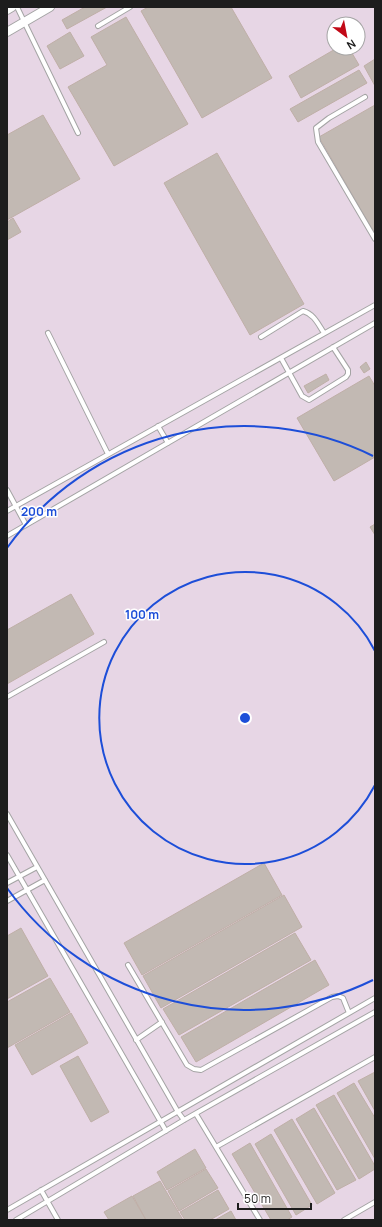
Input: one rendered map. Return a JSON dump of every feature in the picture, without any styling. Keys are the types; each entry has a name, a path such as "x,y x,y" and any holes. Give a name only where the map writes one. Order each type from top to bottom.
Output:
{"street":[{"path":"7,10 12,7"},
{"path":"7,32 50,7"}],"lane":[{"path":"17,7 78,133"},
{"path":"98,26 130,7"},
{"path":"365,97 329,118 316,128 318,142 375,239"},
{"path":"7,511 375,304"},
{"path":"261,338 303,312 309,313 313,316 324,333"},
{"path":"7,536 375,323"},
{"path":"48,334 108,454"},
{"path":"281,358 302,396 309,400 346,377 348,374 348,370 333,347"},
{"path":"158,426 168,443"},
{"path":"7,490 26,525"},
{"path":"7,697 104,642"},
{"path":"7,814 136,1040 184,1120"},
{"path":"7,855 166,1131"},
{"path":"7,883 37,867"},
{"path":"7,901 45,880"},
{"path":"128,965 187,1065 201,1070 332,997 338,996 343,998 349,1013"},
{"path":"7,1210 375,998"},
{"path":"16,1220 184,1120 375,1012"},
{"path":"136,1040 162,1022"},
{"path":"216,1147 375,1057"},
{"path":"196,1114 260,1220"},
{"path":"41,1190 58,1220"},
{"path":"344,1220 375,1202"}],"shaded area":[{"path":"7,7 375,7 375,1220 7,1220"}],"building":[{"path":"85,7 107,7 67,29 62,20"},
{"path":"148,7 231,7 272,78 202,118 141,11"},
{"path":"126,17 188,124 114,166 68,87 107,65 91,37"},
{"path":"70,32 84,56 60,69 47,46"},
{"path":"326,54 326,56 354,56 359,65 301,98 289,76"},
{"path":"375,59 375,86 364,66"},
{"path":"359,70 367,83 298,122 290,109"},
{"path":"375,105 375,234 319,137"},
{"path":"43,115 80,179 7,220 7,135"},
{"path":"217,153 304,304 250,335 164,183"},
{"path":"13,218 21,232 7,240 7,222"},
{"path":"366,362 370,369 364,373 360,367"},
{"path":"326,374 329,380 308,393 304,386"},
{"path":"369,376 375,386 375,457 334,481 297,418"},
{"path":"375,524 375,535 370,527"},
{"path":"71,594 94,634 7,684 7,630"},
{"path":"264,863 282,895 142,975 124,943"},
{"path":"284,895 302,927 161,1008 143,976"},
{"path":"21,928 48,976 7,999 7,936"},
{"path":"295,933 311,960 179,1035 163,1009"},
{"path":"315,960 329,985 196,1062 181,1037"},
{"path":"50,978 70,1012 7,1048 7,1002"},
{"path":"71,1013 88,1043 32,1075 15,1045"},
{"path":"78,1056 109,1112 91,1122 60,1066"},
{"path":"375,1072 375,1111 358,1081"},
{"path":"354,1083 375,1118 375,1159 337,1093"},
{"path":"334,1095 375,1166 375,1169 359,1179 316,1105"},
{"path":"314,1108 356,1180 337,1190 296,1119"},
{"path":"292,1119 335,1193 317,1204 274,1130"},
{"path":"271,1134 312,1205 296,1215 255,1144"},
{"path":"250,1143 292,1217 287,1220 271,1220 232,1154"},
{"path":"195,1149 206,1168 167,1190 157,1172"},
{"path":"206,1169 218,1188 179,1211 168,1191"},
{"path":"160,1181 183,1220 146,1220 133,1196"},
{"path":"218,1190 229,1209 210,1220 185,1220 180,1212"},
{"path":"132,1196 146,1220 109,1220 104,1212"},
{"path":"231,1211 236,1220 215,1220"}]}
